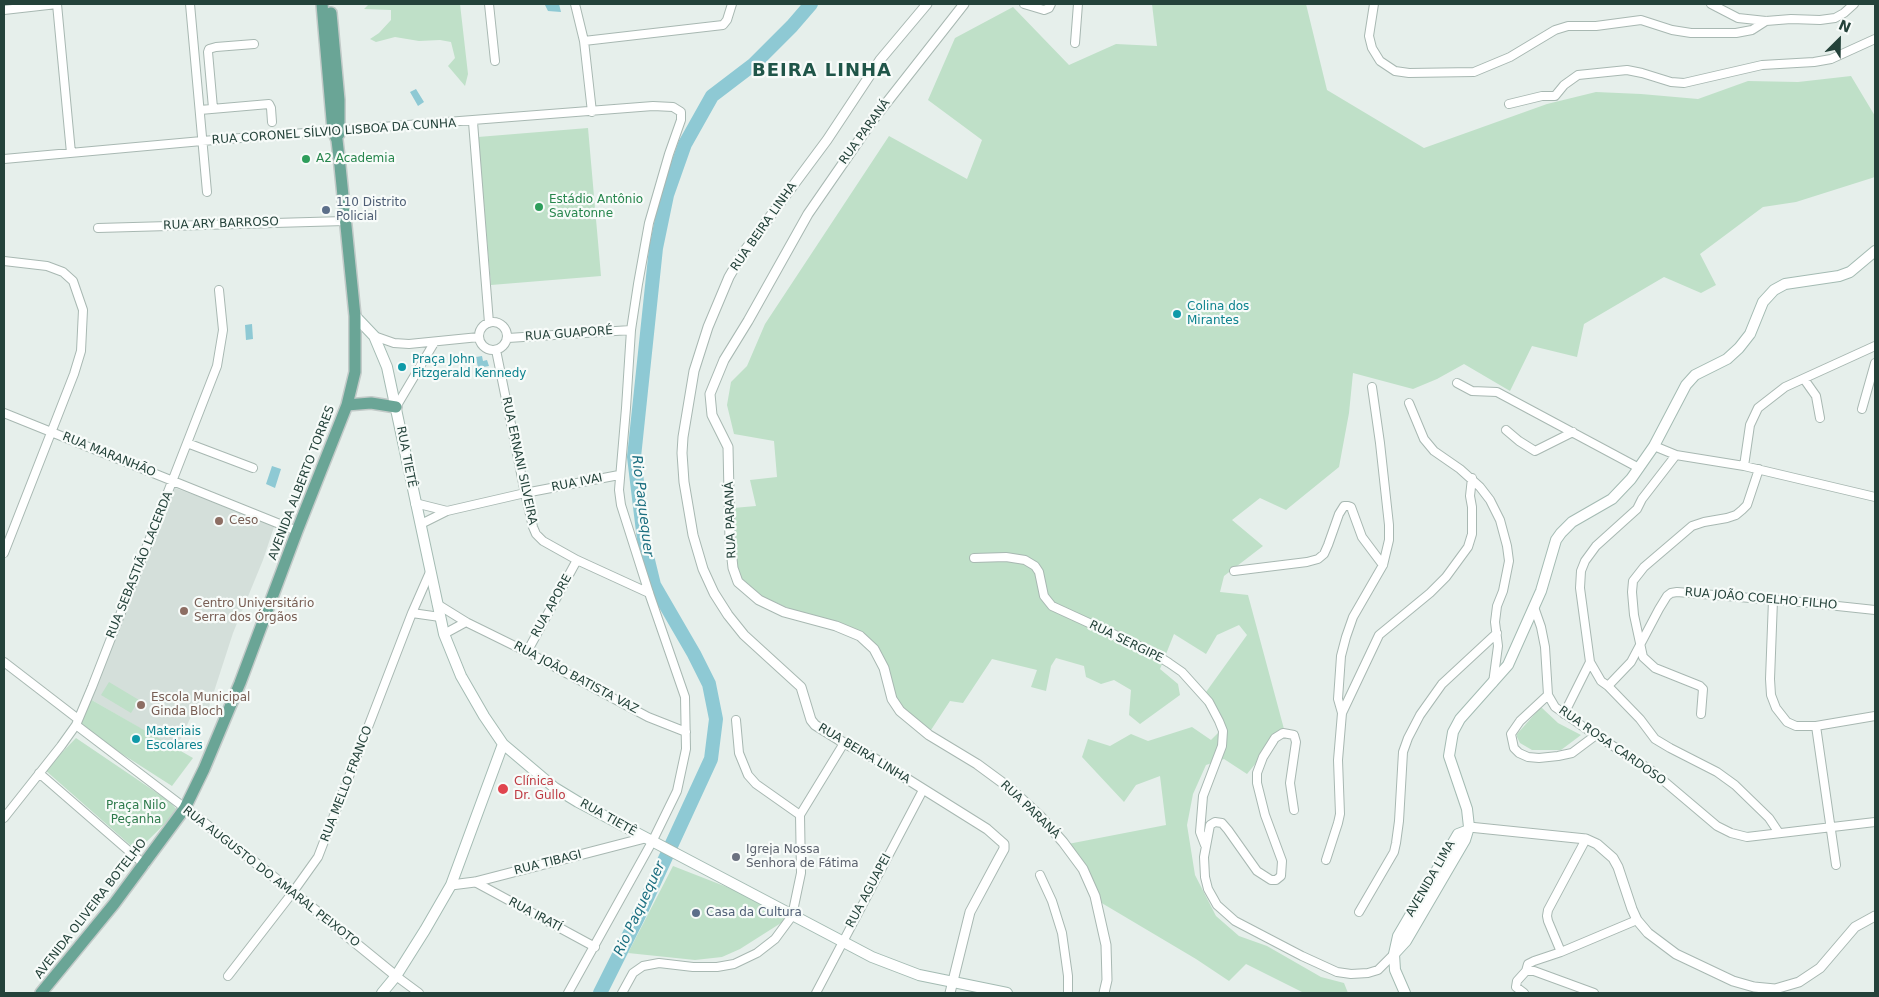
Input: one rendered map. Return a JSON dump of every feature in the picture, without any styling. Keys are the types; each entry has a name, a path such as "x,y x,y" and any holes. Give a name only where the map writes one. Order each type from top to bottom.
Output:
{"main road":[{"name":"AVENIDA ALBERTO TORRES","path":"182,812 204,769 240,683 347,405 355,372 355,316 322,4"},
{"name":"AVENIDA ALBERTO TORRES","path":"330,4 340,100 337,134"},
{"path":"1468,829 1467,809 1448,756 1453,732 1460,719 1508,665 1534,607 1556,540 1572,522 1612,499 1631,480 1654,446 1686,385 1694,375 1727,359 1739,348 1750,334 1763,302 1774,290 1785,284 1839,276 1850,272 1875,251"},
{"name":"RUA TIETÊ","path":"355,316 374,336 385,360 421,524 436,604 444,634 461,676 503,744 555,788 652,842 684,857 872,958 919,975 1006,993"},
{"path":"347,405 380,404 396,407"},
{"path":"382,993 396,976 451,885 503,744"},
{"name":"AVENIDA OLIVEIRA BOTELHO","path":"41,993 144,865 182,812"},
{"name":"AVENIDA LIMA","path":"1394,954 1398,936 1430,890 1458,834 1468,829"},
{"path":"1394,954 1395,970 1405,993"}],"street":[{"path":"4,10 57,4 71,153"},
{"path":"190,4 207,192"},
{"path":"489,4 495,61"},
{"path":"575,4 584,41 592,112"},
{"path":"584,41 723,25 727,20 732,4"},
{"name":"RUA PARANÁ","path":"964,4 873,120 808,214 724,360 710,394 712,415 728,447 730,540 733,568 738,582 759,600 784,612 836,626 860,636 874,650 884,668 892,699 900,711 929,735 977,764 1011,789 1063,842 1083,869 1095,896 1106,945 1107,980 1104,993"},
{"path":"1024,4 1044,10 1049,8 1050,4"},
{"path":"1075,43 1078,4"},
{"path":"1374,4 1369,36 1372,48 1380,61 1395,71 1409,73 1474,72 1496,63 1555,30 1568,26 1596,26 1641,20 1672,30 1691,33 1736,33 1752,30 1766,21"},
{"path":"1711,4 1738,18 1766,21 1835,18 1854,4"},
{"name":"RUA BEIRA LINHA","path":"924,5 880,60 827,140 743,253 729,277 708,327 694,371 683,437 684,482 693,535 702,568 714,593 744,635 801,687 811,720 815,725 872,757 1002,840 1004,849 970,912 952,982"},
{"path":"1508,104 1542,96 1555,96 1564,85 1578,75 1627,70 1671,82 1684,83 1762,65 1832,59 1875,39"},
{"path":"213,108 209,49 216,46 254,44"},
{"path":"200,110 269,104 272,108 272,122"},
{"name":"RUA CORONEL SÍLVIO LISBOA DA CUNHA","path":"4,159 202,141 337,134 665,106 678,109 682,115 649,223 630,330"},
{"path":"473,122 489,323"},
{"name":"RUA ARY BARROSO","path":"98,228 345,221"},
{"path":"4,261 47,266 63,272 74,281 83,310 81,351 74,374 4,552"},
{"name":"RUA SEBASTIÃO LACERDA","path":"4,818 77,722 174,481 217,366 222,348 223,330 219,290"},
{"path":"496,322 507,331 508,338 504,346 496,350 483,346 479,337 483,326 489,323 496,322"},
{"path":"568,993 652,842 677,791 686,749 685,697 648,593 621,505 619,475 626,408 630,330"},
{"name":"RUA GUAPORÉ","path":"508,338 630,330"},
{"path":"374,336 394,344 434,343 479,337"},
{"path":"396,407 434,343"},
{"path":"1744,466 1750,425 1754,413 1781,390 1875,346"},
{"name":"RUA ERNANI SILVEIRA","path":"496,350 525,493 536,534 542,541 577,560 648,593"},
{"path":"1862,409 1875,363"},
{"path":"1804,379 1816,396 1820,418"},
{"path":"1457,383 1472,391 1497,392 1640,468"},
{"path":"1326,860 1340,814 1338,760 1342,713 1338,698 1341,656 1353,616 1383,565 1389,540 1389,525 1372,387"},
{"path":"1408,403 1424,439 1434,451 1472,478 1490,500 1500,520 1509,561 1507,575 1497,606 1495,622 1498,646 1492,682"},
{"name":"RUA MARANHÃO","path":"4,412 297,531"},
{"path":"1506,430 1518,441 1535,451 1573,432"},
{"path":"187,443 253,468"},
{"path":"1654,446 1676,455 1759,469 1875,497"},
{"path":"1676,455 1642,499 1637,509 1596,546 1585,561 1581,571 1580,588 1590,662 1601,681 1640,719 1656,739 1717,772 1735,785 1769,818 1779,833"},
{"path":"1701,714 1703,689 1700,686 1655,668 1643,657 1634,615 1633,582 1637,575 1668,545 1692,526 1727,518 1736,515 1742,510 1747,505 1759,469"},
{"name":"RUA IVAI","path":"421,524 447,511 525,493 619,475"},
{"path":"1342,713 1379,634 1430,593 1446,577 1468,547 1472,534 1470,496 1472,478"},
{"name":"RUA IVAI","path":"416,503 447,511"},
{"path":"1234,571 1318,559 1324,554 1339,514 1344,506 1351,508 1362,537 1383,565"},
{"name":"RUA SERGIPE","path":"974,558 1006,557 1025,560 1035,566 1039,572 1044,596 1052,606 1142,648 1169,663 1182,672 1208,702 1220,721 1223,732 1222,746 1203,796 1200,832 1205,845 1204,867 1208,888 1217,905 1234,921 1337,972 1351,974 1378,970 1394,954"},
{"name":"RUA APORE","path":"528,652 577,560"},
{"name":"RUA MELLO FRANCO","path":"228,976 318,857 412,613 430,572"},
{"name":"RUA JOÃO COELHO FILHO","path":"1608,686 1631,662 1659,609 1671,593 1875,610"},
{"path":"1773,600 1771,695 1776,708 1787,722 1796,726 1816,726 1875,716"},
{"name":"RUA JOÃO BATISTA VAZ","path":"436,604 466,622 528,652 648,717 686,732"},
{"name":"RUA ROSA CARDOSO","path":"1534,607 1542,627 1548,695 1559,711 1652,771 1717,826 1731,833 1747,837 1875,822"},
{"path":"412,613 440,617"},
{"path":"444,634 466,622"},
{"path":"1359,912 1394,852 1400,820 1403,752 1408,738 1420,715 1442,684 1497,633"},
{"name":"RUA AUGUSTO DO AMARAL PEIXOTO","path":"4,662 182,812 293,892 419,993"},
{"path":"1564,714 1590,662"},
{"path":"1548,695 1520,721 1511,734 1514,748 1518,753 1539,758 1572,753 1596,735"},
{"path":"736,720 739,753 748,776 756,784 800,815"},
{"path":"1816,726 1836,865"},
{"path":"1205,845 1210,825 1215,822 1222,823 1257,872 1271,880 1276,880 1281,876 1282,861 1265,815 1257,783 1257,773 1263,756 1276,738 1283,733 1294,735 1296,742 1290,783 1294,810"},
{"path":"622,993 633,973 643,966 660,963 693,967 717,967 734,964 757,953 775,939 792,916 801,873 800,815 844,743"},
{"path":"39,773 144,865"},
{"name":"RUA AGUAPEI","path":"816,993 922,790"},
{"path":"1468,829 1586,839 1604,849 1613,858 1637,920 1648,933 1676,954 1733,982 1754,987 1775,989 1799,982 1820,968 1855,927 1875,916"},
{"path":"1561,952 1548,921 1548,910 1586,839"},
{"name":"RUA TIBAGI","path":"451,885 475,882 652,842"},
{"path":"1040,875 1052,901 1062,933 1068,976 1068,993"},
{"name":"RUA IRATÍ","path":"475,882 595,947"},
{"path":"1524,993 1516,987 1517,980 1526,971 1528,964 1637,920"},
{"path":"1526,971 1534,971 1594,993"},
{"path":"950,993 952,982"}],"shaded area":[{"name":"Centro Universitário Serra dos Órgãos","path":"175,488 275,524 263,560 233,633 208,710 204,713 194,710 176,749 90,699 165,517"}],"green space":[{"path":"369,4 460,4 468,74 465,86 448,66 455,58 451,42 440,40 419,41 395,37 376,42 370,39 379,33 391,20 391,10 364,9"},
{"path":"1152,4 1306,4 1327,90 1424,148 1547,104 1596,92 1698,99 1748,81 1798,82 1851,76 1875,116 1875,177 1796,202 1763,207 1700,254 1716,285 1701,293 1664,277 1584,324 1577,357 1532,346 1510,391 1464,364 1437,379 1413,389 1353,373 1349,413 1339,467 1286,510 1260,498 1232,520 1263,546 1224,576 1220,592 1248,595 1284,729 1247,774 1224,759 1206,765 1193,794 1187,825 1195,875 1216,916 1239,936 1267,946 1321,977 1344,983 1348,993 1304,993 1246,964 1229,981 1196,959 1100,902 1068,844 1166,825 1160,776 1136,785 1124,802 1082,757 1088,739 1110,746 1131,734 1148,741 1192,727 1211,740 1219,732 1215,720 1201,699 1247,635 1239,625 1217,635 1206,654 1174,634 1160,669 1178,684 1180,695 1140,724 1129,715 1131,690 1114,680 1101,684 1086,677 1084,666 1056,658 1051,666 1046,691 1031,687 1037,670 992,659 963,703 950,701 931,730 902,709 891,693 871,651 856,637 763,597 747,588 738,573 733,508 756,506 750,480 777,477 774,441 734,434 727,405 731,382 747,366 765,324 889,136 967,179 982,140 928,100 955,38 1013,7 1069,65 1116,44 1157,46"},
{"name":"Estádio Antônio Savatonne","path":"588,128 601,276 491,285 478,137"},
{"path":"109,682 139,700 131,713 101,695"},
{"name":"Praça Nilo Peçanha","path":"90,699 193,758 172,786 80,727"},
{"path":"1541,707 1558,723 1581,735 1561,750 1532,750 1520,743 1517,734"},
{"name":"Praça Nilo Peçanha","path":"76,738 169,801 178,811 137,851 45,770"},
{"path":"673,866 773,905 792,916 740,949 722,957 695,960 628,953"}],"water":[{"path":"559,4 561,12 548,11 545,5"},
{"path":"416,89 424,102 418,106 410,92"},
{"path":"252,324 253,339 246,340 245,325"},
{"path":"482,356 483,361 487,360 489,366 478,368 476,357"},
{"path":"272,466 281,469 275,488 266,484"}],"waterway":[{"name":"Rio Paquequer","path":"600,993 641,911 711,759 716,719 709,684 654,585 645,548 634,457 656,248 667,195 685,144 712,96 754,64 811,4"}],"place":[{"name":"A2 Academia","path":"306,159"},
{"name":"Estádio Antônio Savatonne","path":"539,207"},
{"name":"110 Distrito Policial","path":"326,210"},
{"name":"Colina dos Mirantes","path":"1177,314"},
{"name":"Praça John Fitzgerald Kennedy","path":"402,367"},
{"name":"Ceso","path":"219,521"},
{"name":"Centro Universitário Serra dos Órgãos","path":"184,611"},
{"name":"Escola Municipal Ginda Bloch","path":"141,705"},
{"name":"Materiais Escolares","path":"136,739"},
{"name":"Clínica Dr. Gullo","path":"503,789"},
{"name":"Igreja Nossa Senhora de Fátima","path":"736,857"},
{"name":"Casa da Cultura","path":"696,913"}],"district":[{"name":"BEIRA LINHA","path":"822,71"}]}
